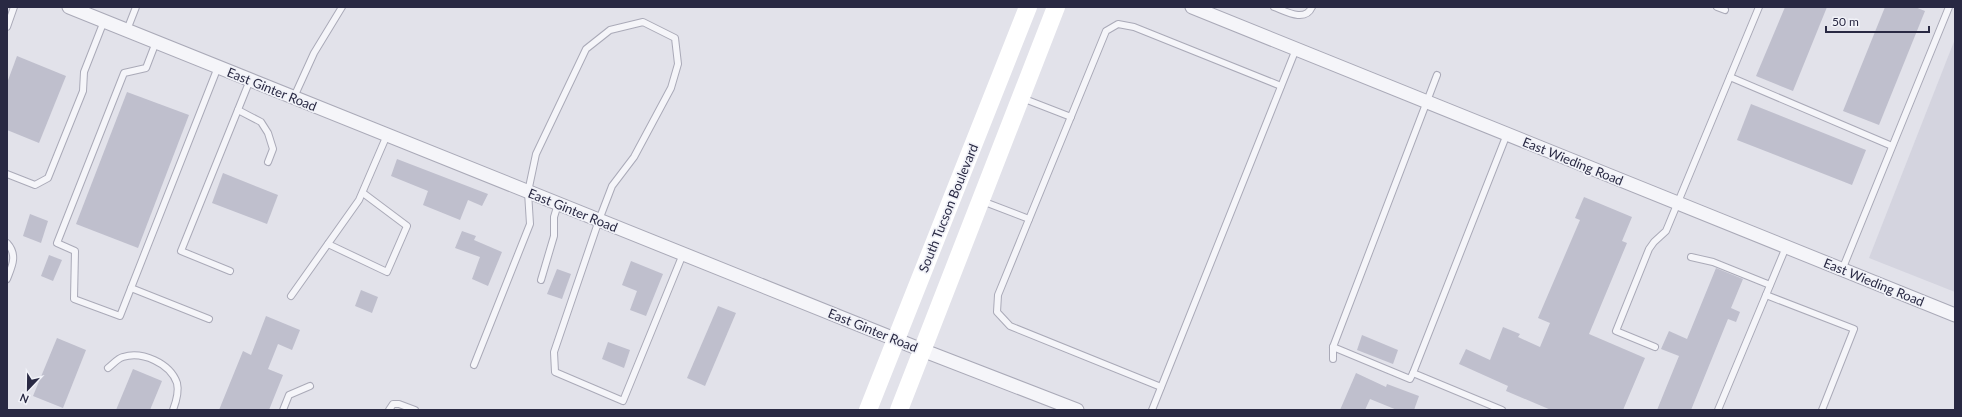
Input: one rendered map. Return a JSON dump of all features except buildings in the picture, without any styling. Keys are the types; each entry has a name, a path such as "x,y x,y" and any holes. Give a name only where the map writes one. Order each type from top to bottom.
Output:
{"main road":[{"name":"South Tucson Boulevard","path":"868,410 1028,7"},
{"name":"South Tucson Boulevard","path":"899,410 1056,7"}],"street":[{"name":"East Ginter Road","path":"69,7 922,350 1077,410"},
{"name":"East Wieding Road","path":"1192,7 1955,315"}],"lane":[{"path":"7,27 14,7"},
{"path":"127,30 136,7"},
{"path":"294,97 314,53 342,7"},
{"path":"1274,7 1294,15 1304,15 1310,11 1312,7"},
{"path":"1718,7 1725,10"},
{"path":"1655,347 1616,331 1649,249 1666,231 1678,204 1759,7"},
{"path":"1842,270 1949,7"},
{"path":"7,174 35,185 48,178 83,91 84,72 104,21"},
{"path":"474,365 530,224 528,192 536,154 586,49 610,30 643,22 675,38 678,64 671,88 634,157 612,186 598,220 554,352 555,372 623,401 683,254"},
{"path":"1161,387 1010,326 996,312 998,295 1106,31 1118,24 1134,27 1281,86"},
{"path":"156,42 146,68 124,73 57,243 75,251 74,299 120,316 218,67"},
{"path":"1152,410 1296,49"},
{"path":"1333,359 1333,347 1437,75"},
{"path":"1730,77 1892,146"},
{"path":"230,271 181,251 250,80"},
{"path":"1021,97 1070,117"},
{"path":"238,110 261,122 268,133 273,150 268,162"},
{"path":"1333,347 1410,379 1506,134"},
{"path":"291,296 363,193 387,135"},
{"path":"328,244 387,272 407,226 363,193"},
{"path":"981,200 1029,219"},
{"path":"541,280 554,236 554,217 558,204"},
{"path":"7,243 12,249 14,256 7,279"},
{"path":"1718,410 1786,247"},
{"path":"1691,257 1713,262 1770,285"},
{"path":"131,288 209,319"},
{"path":"1766,295 1854,330 1822,410"},
{"path":"108,368 121,357 141,355 168,368 177,383 176,400 173,410"},
{"path":"1413,373 1502,410"},
{"path":"283,410 289,395 310,386"},
{"path":"389,410 393,404 399,404 416,410"}],"shaded area":[{"path":"1955,39 1955,292 1869,258"}]}
